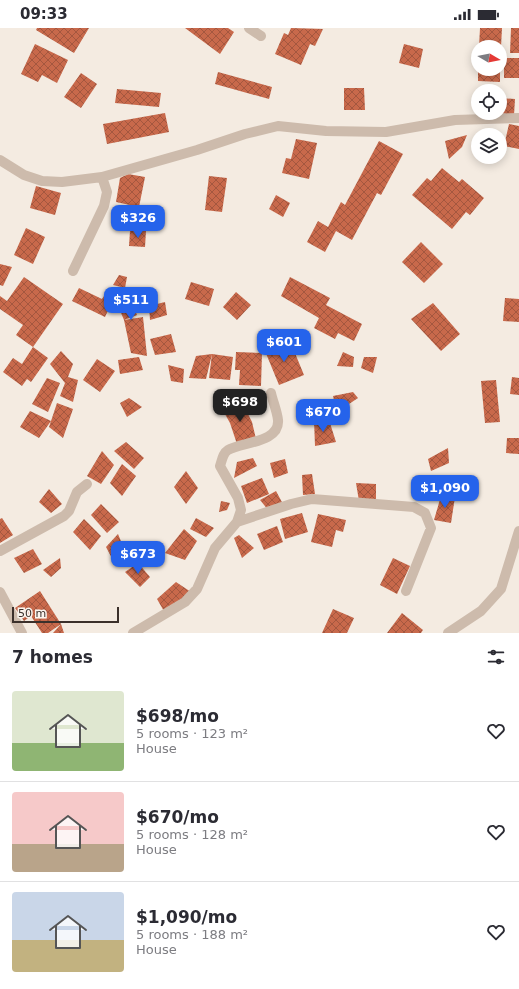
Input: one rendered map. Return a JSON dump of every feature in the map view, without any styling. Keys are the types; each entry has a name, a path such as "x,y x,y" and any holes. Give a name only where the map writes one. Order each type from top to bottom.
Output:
{"street":[{"path":"249,28 261,36"},
{"path":"0,160 24,175 42,181 62,182 102,177 197,150 245,134 278,126 326,131 386,132 455,120 519,118"},
{"path":"73,270 104,206 107,192 102,177"},
{"path":"133,633 185,602 197,589 215,548 237,522 241,510 238,498 220,466 222,457 228,450 269,437 276,430 278,422 271,393"},
{"path":"0,551 64,516 69,511 77,492 87,484"},
{"path":"237,522 291,504 312,499 414,507 425,513 431,528 406,591"},
{"path":"448,633 481,611 501,589 519,531"},
{"path":"0,592 22,633"}],"building":[{"path":"37,28 89,28 74,53 36,30"},
{"path":"185,28 228,28 234,32 220,54"},
{"path":"291,28 323,29 315,46 310,44 301,65 275,54 284,33 288,35"},
{"path":"480,28 502,28 501,40 479,40"},
{"path":"511,28 519,28 519,53 510,53"},
{"path":"35,44 68,60 57,83 42,75 38,82 21,74"},
{"path":"404,44 423,49 419,68 399,63"},
{"path":"507,58 519,58 519,78 504,78 504,76 507,76"},
{"path":"218,72 272,87 269,99 215,84"},
{"path":"81,73 97,84 81,108 64,97"},
{"path":"478,76 500,76 500,82 478,81"},
{"path":"344,88 364,88 365,110 344,110"},
{"path":"117,89 161,93 159,107 115,103"},
{"path":"507,98 515,99 514,115 507,114"},
{"path":"165,113 169,132 107,144 103,124"},
{"path":"509,124 519,126 519,149 507,147 507,133"},
{"path":"467,135 462,147 449,159 445,141"},
{"path":"296,139 317,143 309,179 282,173 286,158 291,159"},
{"path":"379,141 403,154 381,195 377,193 352,240 336,231 325,252 307,242 318,221 328,227 341,202 345,205"},
{"path":"442,168 459,182 462,179 484,198 470,215 466,212 452,229 412,195 427,178 431,181"},
{"path":"128,174 145,177 139,207 116,202 120,178"},
{"path":"209,176 227,178 222,212 205,210"},
{"path":"36,186 61,193 55,215 30,208"},
{"path":"276,195 290,203 283,217 269,209"},
{"path":"26,228 45,237 33,264 14,255"},
{"path":"130,231 146,231 145,247 129,246"},
{"path":"421,242 443,264 424,283 402,262"},
{"path":"0,264 12,267 3,286 0,285"},
{"path":"119,275 127,277 125,288 113,285"},
{"path":"24,277 63,304 33,347 16,335 23,325 0,309 0,296 7,301"},
{"path":"290,277 330,298 326,305 362,324 354,341 338,333 335,339 314,328 319,318 281,296"},
{"path":"191,282 214,289 209,306 185,299"},
{"path":"79,288 102,299 104,296 113,300 105,317 72,301"},
{"path":"125,288 137,315 124,320 116,301"},
{"path":"236,292 251,305 237,320 223,307"},
{"path":"505,298 519,299 519,322 503,321"},
{"path":"165,302 167,315 150,320 149,306"},
{"path":"433,303 460,334 441,351 411,319"},
{"path":"143,317 147,356 131,353 124,320"},
{"path":"171,334 176,352 155,355 150,339"},
{"path":"290,341 304,375 279,385 265,351"},
{"path":"33,347 48,358 31,382 27,379 22,386 3,372 13,358 22,364"},
{"path":"61,351 73,364 68,377 78,380 73,402 60,396 65,383 50,364"},
{"path":"236,352 262,353 261,386 239,385 240,370 235,370"},
{"path":"343,352 354,357 353,367 337,366"},
{"path":"212,354 206,379 189,378 196,356"},
{"path":"212,354 233,357 230,380 209,378"},
{"path":"139,357 143,370 120,374 118,360"},
{"path":"364,357 377,357 373,373 361,368"},
{"path":"97,359 115,371 100,392 83,380"},
{"path":"168,365 184,369 183,383 171,381"},
{"path":"512,377 519,378 519,395 510,394"},
{"path":"47,378 60,383 48,412 32,404"},
{"path":"496,380 500,422 485,423 481,381"},
{"path":"353,392 358,398 337,412 333,396"},
{"path":"129,398 142,407 127,417 120,403"},
{"path":"57,403 73,409 63,438 49,427"},
{"path":"243,404 252,422 256,439 237,444 230,423 221,407"},
{"path":"30,411 51,421 39,438 20,427"},
{"path":"314,420 329,420 336,442 315,446"},
{"path":"507,438 519,438 519,454 506,453"},
{"path":"126,442 144,458 134,469 114,451"},
{"path":"448,448 449,463 431,471 428,459"},
{"path":"102,451 114,465 101,484 87,476"},
{"path":"253,458 257,466 234,478 237,462"},
{"path":"285,459 288,473 274,478 270,463"},
{"path":"122,464 136,476 122,496 110,483"},
{"path":"186,471 198,488 186,504 174,487"},
{"path":"312,474 315,494 303,495 302,475"},
{"path":"262,478 269,494 247,503 241,486"},
{"path":"356,483 376,484 376,503 359,501"},
{"path":"49,489 62,504 51,513 39,502"},
{"path":"276,491 284,506 269,511 260,500"},
{"path":"441,496 455,497 451,523 434,520"},
{"path":"221,501 230,503 227,510 219,512"},
{"path":"101,504 119,522 107,533 91,515"},
{"path":"302,513 308,532 285,539 280,519"},
{"path":"318,514 346,520 343,532 336,530 332,547 311,542"},
{"path":"2,518 13,535 0,543 0,519"},
{"path":"196,518 214,528 206,537 190,529"},
{"path":"84,519 101,536 90,550 73,532"},
{"path":"277,526 283,542 264,550 257,534"},
{"path":"184,529 197,541 185,560 165,553"},
{"path":"118,534 127,556 116,566 106,547"},
{"path":"239,535 254,548 242,558 234,538"},
{"path":"33,549 42,564 24,573 14,558"},
{"path":"60,558 61,568 51,577 43,570"},
{"path":"393,558 410,566 397,594 380,585"},
{"path":"138,563 150,577 140,587 125,572"},
{"path":"176,582 191,592 165,613 157,599"},
{"path":"40,591 61,624 48,633 42,633 31,616 24,621 15,608"},
{"path":"333,609 354,618 347,633 322,633"},
{"path":"402,613 423,630 421,633 387,633"},
{"path":"61,624 64,633 53,633"}]}
